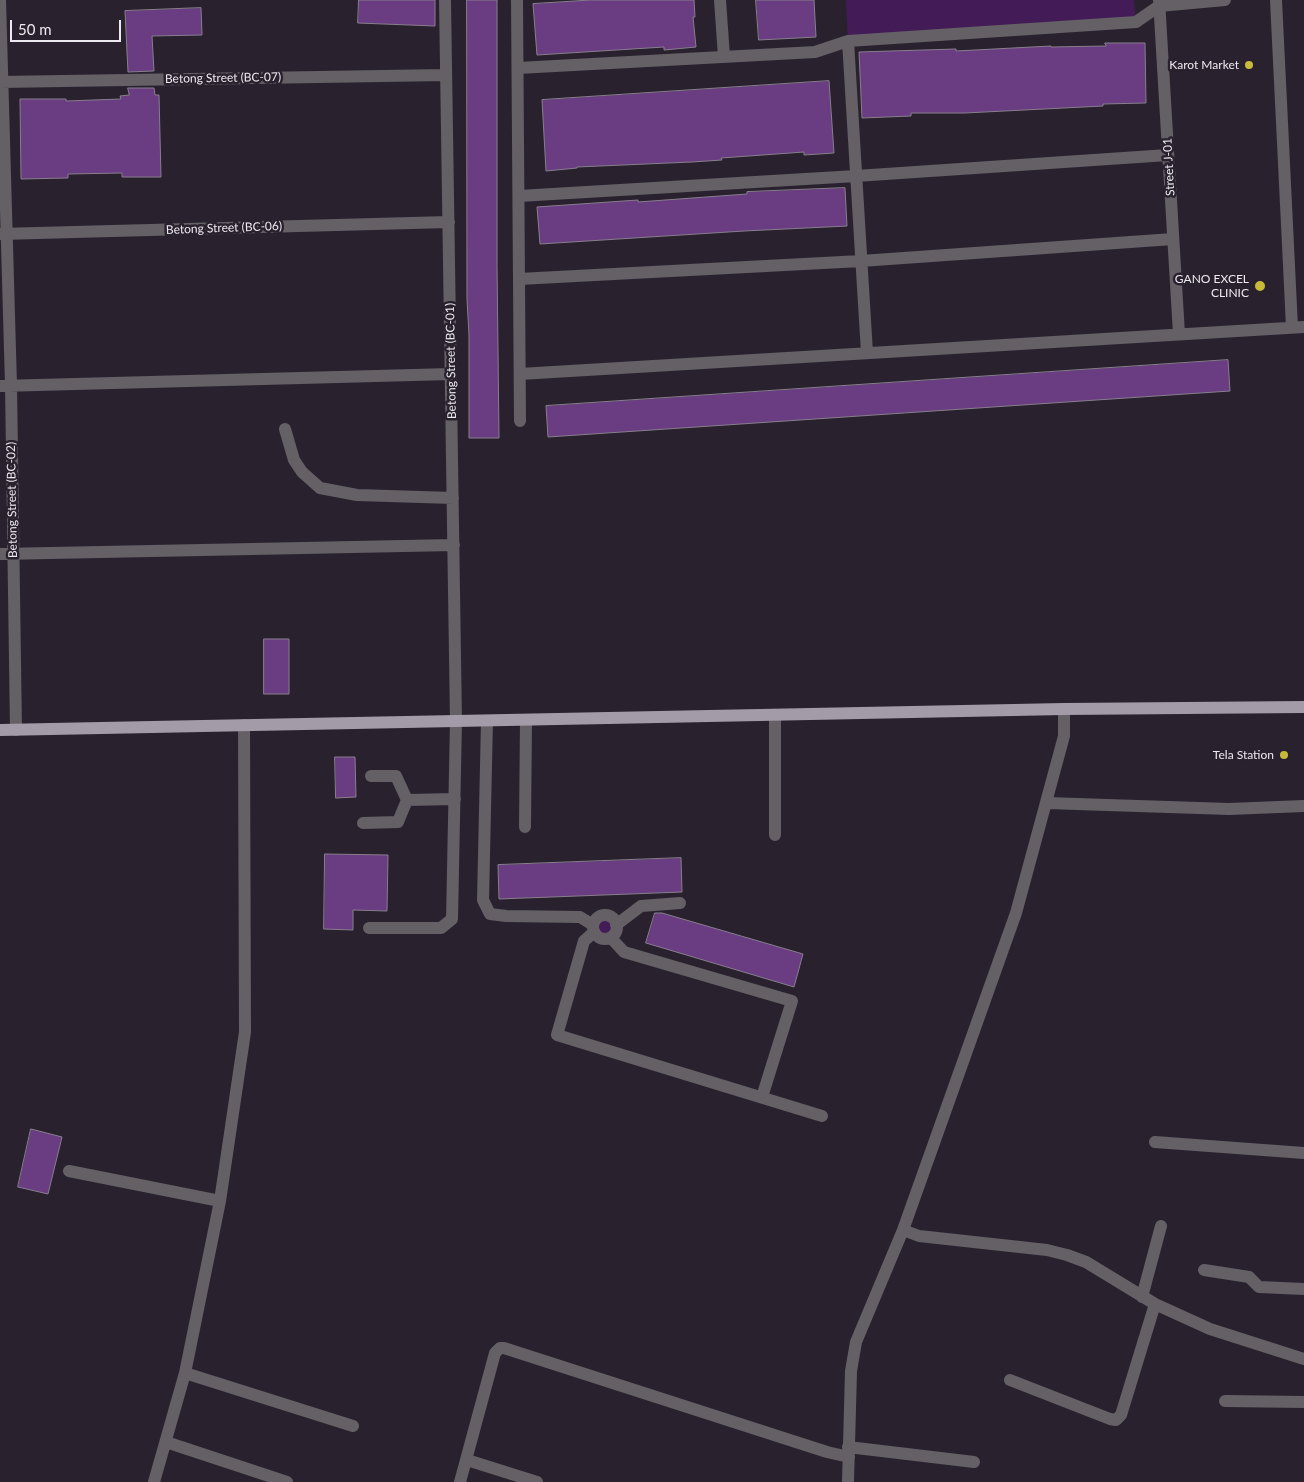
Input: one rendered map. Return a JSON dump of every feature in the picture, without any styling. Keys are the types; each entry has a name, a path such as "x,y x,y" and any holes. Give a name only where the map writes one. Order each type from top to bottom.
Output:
{"main road":[{"path":"0,730 1064,709 1304,708"}],"street":[{"name":"Betong Street (BC-02)","path":"0,0 5,385 13,554 16,730"},
{"name":"Betong Street (BC-01)","path":"369,928 441,928 452,919 456,721 445,0"},
{"path":"517,0 520,421"},
{"path":"720,0 724,57"},
{"path":"518,68 815,52 848,41 1136,22 1159,3 1226,0"},
{"path":"520,374 1298,327 1276,0"},
{"name":"Street J-01","path":"1159,3 1179,334"},
{"path":"848,41 867,353"},
{"name":"Betong Street (BC-07)","path":"1,82 446,74"},
{"path":"519,196 1168,155"},
{"name":"Betong Street (BC-06)","path":"3,234 449,222"},
{"path":"519,279 861,260 1173,239"},
{"path":"5,385 451,374"},
{"path":"284,429 294,460 302,472 320,488 357,495 453,498"},
{"path":"0,554 454,545"},
{"path":"848,1482 852,1371 856,1342 903,1230 1016,913 1064,736 1064,709"},
{"path":"774,835 775,715"},
{"path":"525,826 526,720"},
{"path":"487,721 483,900 490,914 580,917 593,928 602,939 611,938 616,932 616,925 612,918 605,915 597,918 593,928 584,941 556,1035 822,1116"},
{"path":"154,1482 185,1372 220,1201 246,1032 244,724"},
{"path":"363,823 398,822 406,800 396,776 371,776"},
{"path":"406,800 455,799"},
{"path":"1047,803 1229,809 1304,806"},
{"path":"616,925 642,906 680,903"},
{"path":"611,938 624,952 792,1001 762,1097"},
{"path":"1155,1142 1304,1153"},
{"path":"69,1171 220,1201"},
{"path":"1142,1297 1161,1226"},
{"path":"903,1230 918,1236 1047,1250 1067,1254 1086,1262 1155,1304 1210,1329 1304,1359"},
{"path":"1204,1270 1249,1277 1259,1287 1304,1289"},
{"path":"1010,1380 1110,1420 1116,1420 1121,1415 1155,1304"},
{"path":"460,1482 495,1353 500,1348 818,1449 974,1462"},
{"path":"185,1372 353,1426"},
{"path":"1225,1401 1304,1402"},
{"path":"166,1442 288,1482"},
{"path":"467,1460 537,1482"}],"shaded area":[{"path":"846,0 1134,0 1136,22 848,41"},
{"path":"605,919 611,921 613,927 611,933 605,935 599,933 597,927 599,921"}],"building":[{"path":"359,0 435,0 435,26 358,23"},
{"path":"467,0 497,0 499,438 469,438"},
{"path":"591,0 694,0 695,17 693,17 696,47 664,50 664,47 537,55 533,4"},
{"path":"756,0 814,0 816,37 759,40"},
{"path":"201,8 202,35 152,36 154,71 128,72 125,11"},
{"path":"1105,43 1145,43 1146,103 965,113 911,113 911,116 862,118 859,52 1106,46"},
{"path":"829,81 834,153 804,155 804,152 721,158 722,160 577,167 546,171 542,100"},
{"path":"128,88 154,88 155,95 159,95 161,177 122,177 122,173 68,174 68,178 21,179 20,99 66,99 66,101 121,99 120,96 129,95"},
{"path":"845,188 847,226 540,244 537,207 638,200 638,202 747,194 747,192"},
{"path":"1228,360 1230,391 548,437 546,406"},
{"path":"264,639 289,639 289,694 264,694"},
{"path":"335,757 355,757 356,797 336,798"},
{"path":"325,854 388,855 387,911 353,910 353,930 324,929"},
{"path":"681,858 682,892 499,899 498,865"},
{"path":"655,913 662,913 803,954 794,987 646,943"},
{"path":"31,1129 62,1137 48,1194 18,1187"}],"place":[{"name":"Karot Market","path":"1249,65"},
{"name":"GANO EXCEL CLINIC","path":"1260,286"},
{"name":"Tela Station","path":"1284,755"}]}
